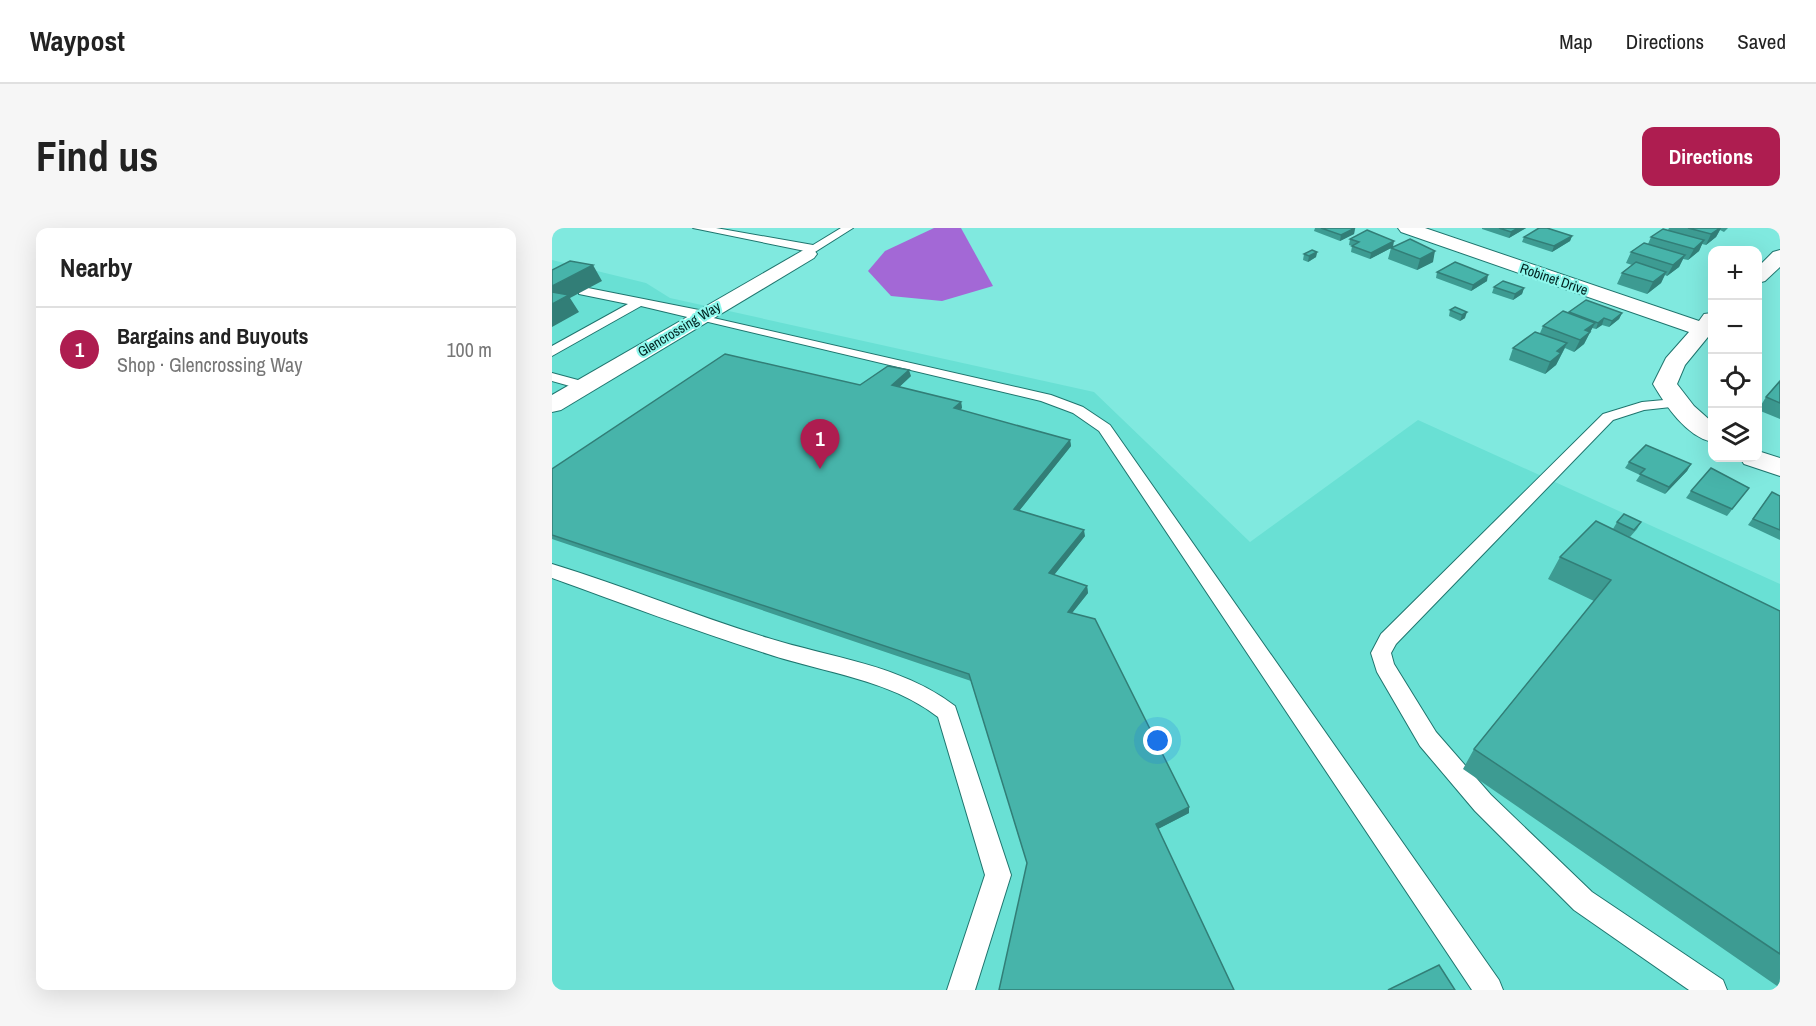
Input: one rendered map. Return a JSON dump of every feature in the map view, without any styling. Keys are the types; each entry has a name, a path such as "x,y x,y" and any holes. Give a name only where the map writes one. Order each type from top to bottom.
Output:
{"street":[{"name":"Robinet Drive","path":"1407,228 1707,324"},
{"name":"Glencrossing Way","path":"552,405 810,252"},
{"path":"1707,324 1674,363 1665,384 1675,403 1708,430"},
{"path":"1762,461 1780,468"}],"lane":[{"path":"698,228 810,252 848,228"},
{"path":"583,291 701,316 1046,398 1078,410 1106,428 1489,990"},
{"path":"552,352 639,302"},
{"path":"552,377 585,386"},
{"path":"1675,403 1642,406 1608,417 1388,639 1381,653 1384,666 1428,739 1483,803 1583,902 1713,990"},
{"path":"552,571 796,655 856,669 918,691 928,695 947,712 998,874 961,990"}],"shaded area":[{"path":"934,228 961,228 993,286 942,301 891,296 868,271 885,251"},
{"path":"552,260 646,283 670,298 1094,392 1250,542 1418,420 1780,584 1780,990 552,990"}],"building":[{"path":"1321,228 1355,228 1341,235"},
{"path":"1499,228 1518,228 1511,232"},
{"path":"1539,228 1547,228 1572,236 1554,246 1524,237"},
{"path":"1688,228 1720,228 1711,234"},
{"path":"1663,229 1704,240 1694,249 1651,237"},
{"path":"1367,230 1394,241 1371,253 1352,246 1359,242 1350,239"},
{"path":"1410,239 1435,251 1420,259 1391,248"},
{"path":"1644,243 1685,255 1673,265 1631,252"},
{"path":"1312,250 1317,252 1309,256 1304,254"},
{"path":"570,261 593,265 552,286 552,270"},
{"path":"1455,262 1488,275 1473,285 1437,272"},
{"path":"1636,262 1666,272 1653,282 1622,273"},
{"path":"1503,281 1524,288 1515,294 1494,287"},
{"path":"552,292 569,295 552,304"},
{"path":"1586,300 1622,313 1612,321 1604,318 1598,323 1569,312"},
{"path":"1455,307 1467,312 1462,315 1450,310"},
{"path":"1563,311 1595,323 1585,330 1590,332 1580,340 1543,326"},
{"path":"1535,332 1567,343 1557,351 1561,353 1550,362 1513,348"},
{"path":"725,354 860,385 888,366 909,370 892,385 961,402 954,408 1070,440 1014,509 1084,530 1049,573 1087,586 1068,612 1095,619 1189,807 1156,824 1234,990 999,990 1027,863 969,674 552,535 552,469"},
{"path":"1780,381 1780,403 1766,397"},
{"path":"1646,445 1691,464 1669,487 1640,474 1645,469 1629,462"},
{"path":"1711,468 1749,488 1732,509 1691,491"},
{"path":"1772,492 1780,496 1780,530 1753,519"},
{"path":"1624,514 1641,522 1634,530 1617,522"},
{"path":"1596,521 1780,611 1780,954 1474,749 1611,580 1560,557"},
{"path":"1439,965 1455,990 1388,990"}],"place":[{"name":"Bargains and Buyouts","path":"820,469"}]}
